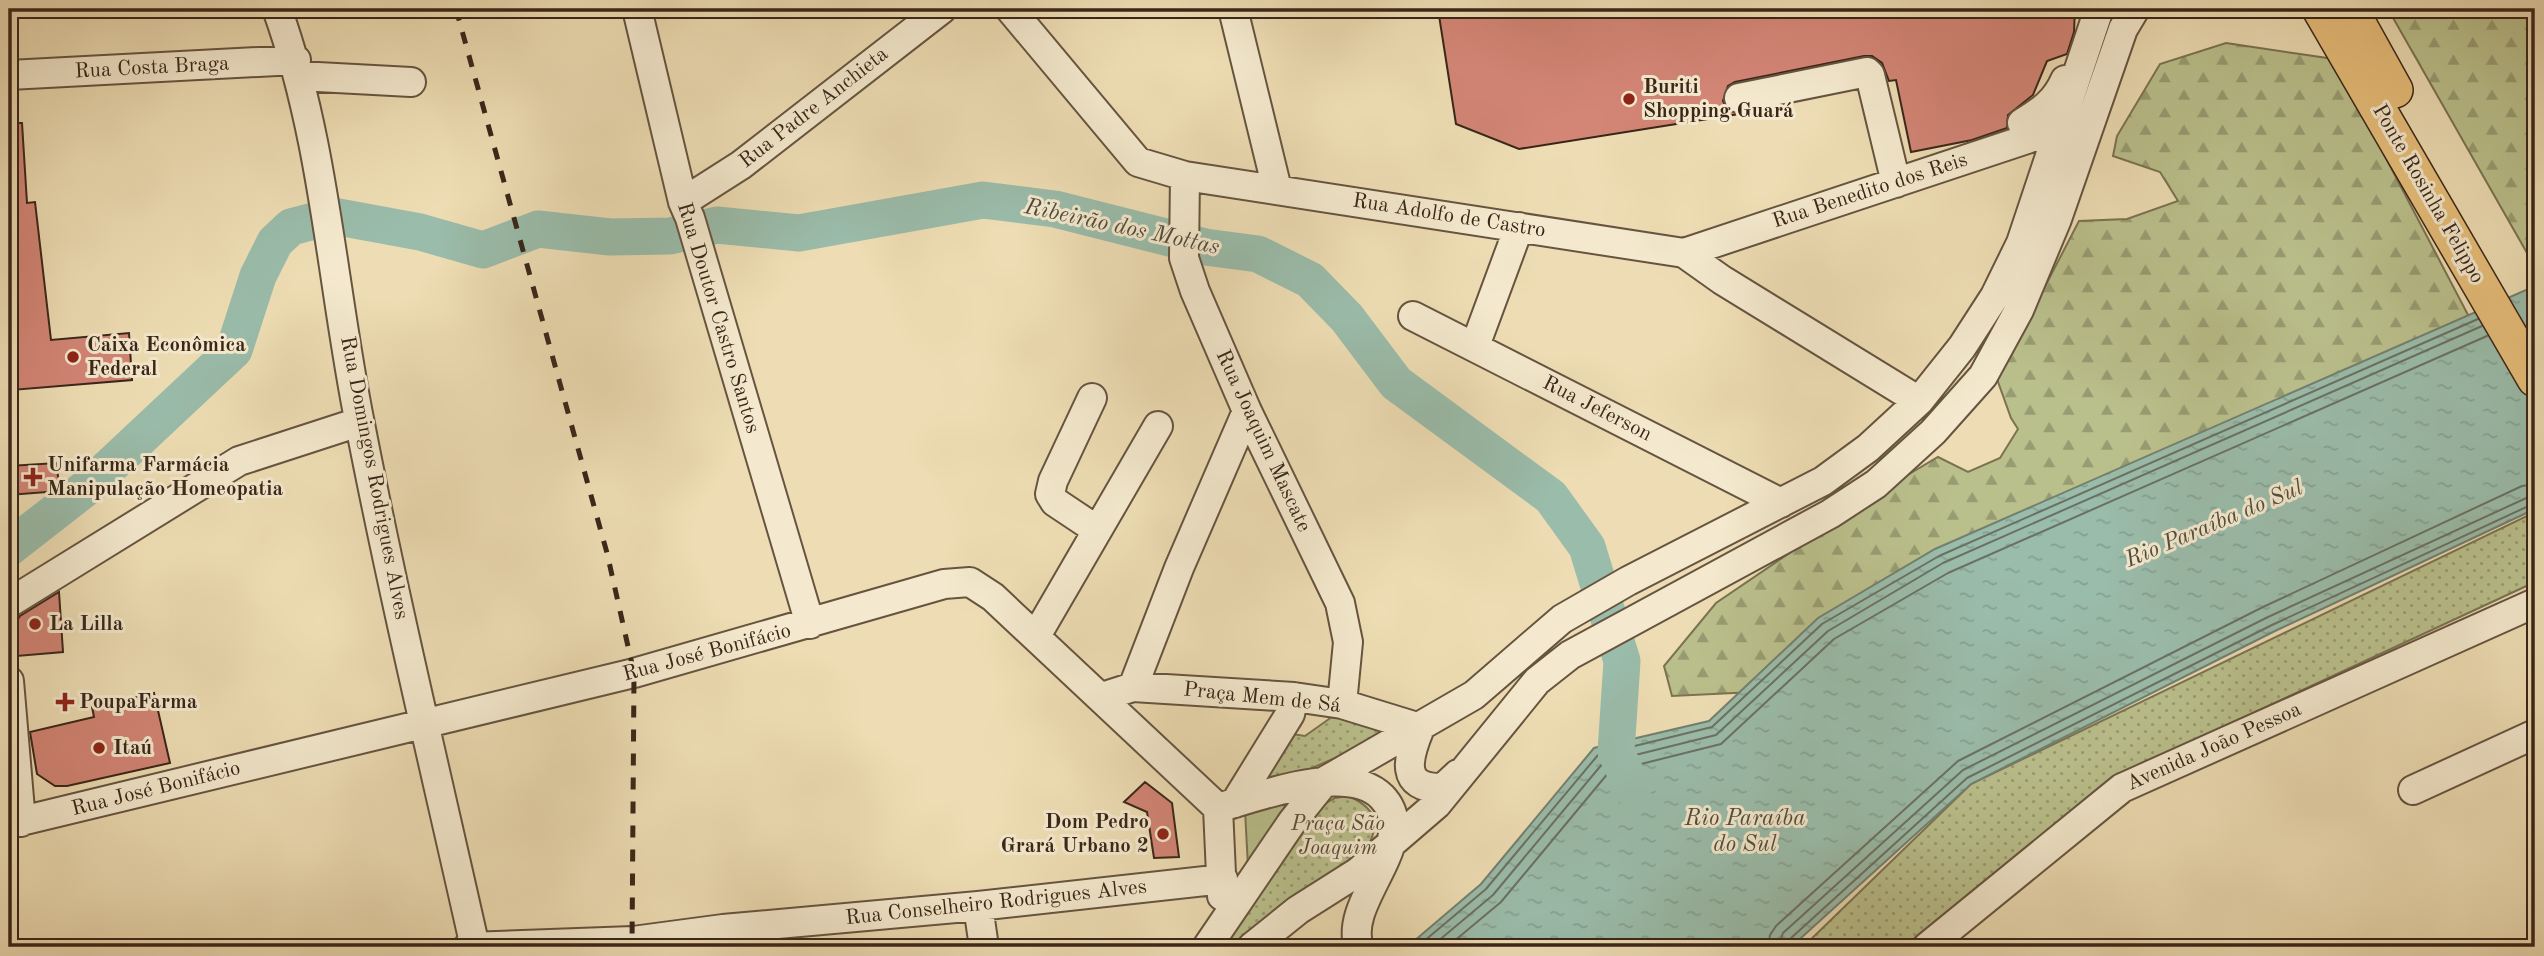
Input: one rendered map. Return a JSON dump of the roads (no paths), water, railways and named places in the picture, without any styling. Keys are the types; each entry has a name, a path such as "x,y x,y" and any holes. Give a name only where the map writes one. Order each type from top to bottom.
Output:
{"main road":[{"name":"Ponte Rosinha Felippo","path":"2320,9 2535,379"},
{"name":"Ponte Rosinha Felippo","path":"2350,9 2535,340"}],"street":[{"name":"Rua Domingos Rodrigues Alves","path":"277,9 297,68 322,191 359,422 475,947"},
{"name":"Rua Doutor Castro Santos","path":"637,9 690,222 810,624"},
{"name":"Rua Padre Anchieta","path":"690,222 741,165 942,9"},
{"name":"Rua Adolfo de Castro","path":"1010,9 1138,162 1185,176 1684,253 1722,280 1919,401"},
{"path":"1233,9 1278,189"},
{"path":"2022,122 2047,107 2059,94 2096,9"},
{"path":"1227,805 1325,781 1420,728 1474,695 1562,619 1628,581 1823,481 1868,447 1919,401 1962,347 1995,296 2021,243 2096,9"},
{"path":"1252,947 1298,910 1358,872 1437,804 1537,681 1570,655 1634,622 1876,484 1933,432 1983,376 2019,310 2057,219 2123,29 2135,9"},
{"name":"Rua Costa Braga","path":"9,75 297,68 411,82"},
{"path":"1740,99 1867,72 1870,75 1896,183"},
{"name":"Rua Benedito dos Reis","path":"1684,253 2057,129"},
{"name":"Rua Joaquim Mascate","path":"1185,176 1182,228 1184,258 1247,411 1340,603 1348,642 1342,704"},
{"path":"1475,346 1519,227"},
{"name":"Rua Jeferson","path":"1413,316 1781,503"},
{"path":"1093,398 1053,481 1050,494 1055,502 1097,530"},
{"path":"1133,687 1189,542 1247,411"},
{"path":"9,603 239,461 359,422"},
{"path":"1036,636 1158,426"},
{"name":"Rua José Bonifácio","path":"15,823 634,673 944,584 970,582 993,597 1102,697 1227,805"},
{"name":"Avenida João Pessoa","path":"1927,947 2122,788 2535,603"},
{"path":"9,681 15,823"},
{"name":"Praça Mem de Sá","path":"1102,697 1133,687 1294,697 1342,704 1420,728"},
{"path":"1213,938 1223,879 1227,805 1290,714 1294,697"},
{"path":"1420,728 1408,760 1410,773 1416,781 1430,789 1443,788 1478,755"},
{"path":"2413,790 2535,734"},
{"path":"1325,781 1361,783 1376,791 1390,806 1395,824 1390,845 1361,913 1359,947"},
{"path":"1213,938 1292,822 1325,781"},
{"name":"Rua Conselheiro Rodrigues Alves","path":"468,947 724,938 1223,879"},
{"path":"978,906 984,947"}],"water":[{"name":"Rio Paraíba do Sul","path":"2535,286 2535,509 2275,631 1971,784 1791,947 1407,947 1481,884 1594,748 1709,721 1818,618 1935,549"}],"waterway":[{"name":"Ribeirão dos Mottas","path":"9,548 91,484 234,350 258,276 275,242 291,227 333,216 420,232 483,250 538,229 610,237 670,236 717,225 799,233 983,200 1055,209 1205,247 1258,254 1310,280 1347,318 1396,383 1551,497 1587,547 1622,661 1616,752 1633,789"}],"railway":[{"path":"456,9 607,553 634,673 632,947"}],"place":[{"name":"Buriti Shopping Guará","path":"1629,99"},
{"name":"Caixa Econômica Federal","path":"73,357"},
{"name":"Unifarma Farmácia Manipulação Homeopatia","path":"33,477"},
{"name":"La Lilla","path":"35,624"},
{"name":"PoupaFarma","path":"65,702"},
{"name":"Itaú","path":"99,748"},
{"name":"Dom Pedro Grará Urbano 2","path":"1163,834"}],"park label":[{"name":"Praça São Joaquim","path":"1338,836"}]}
